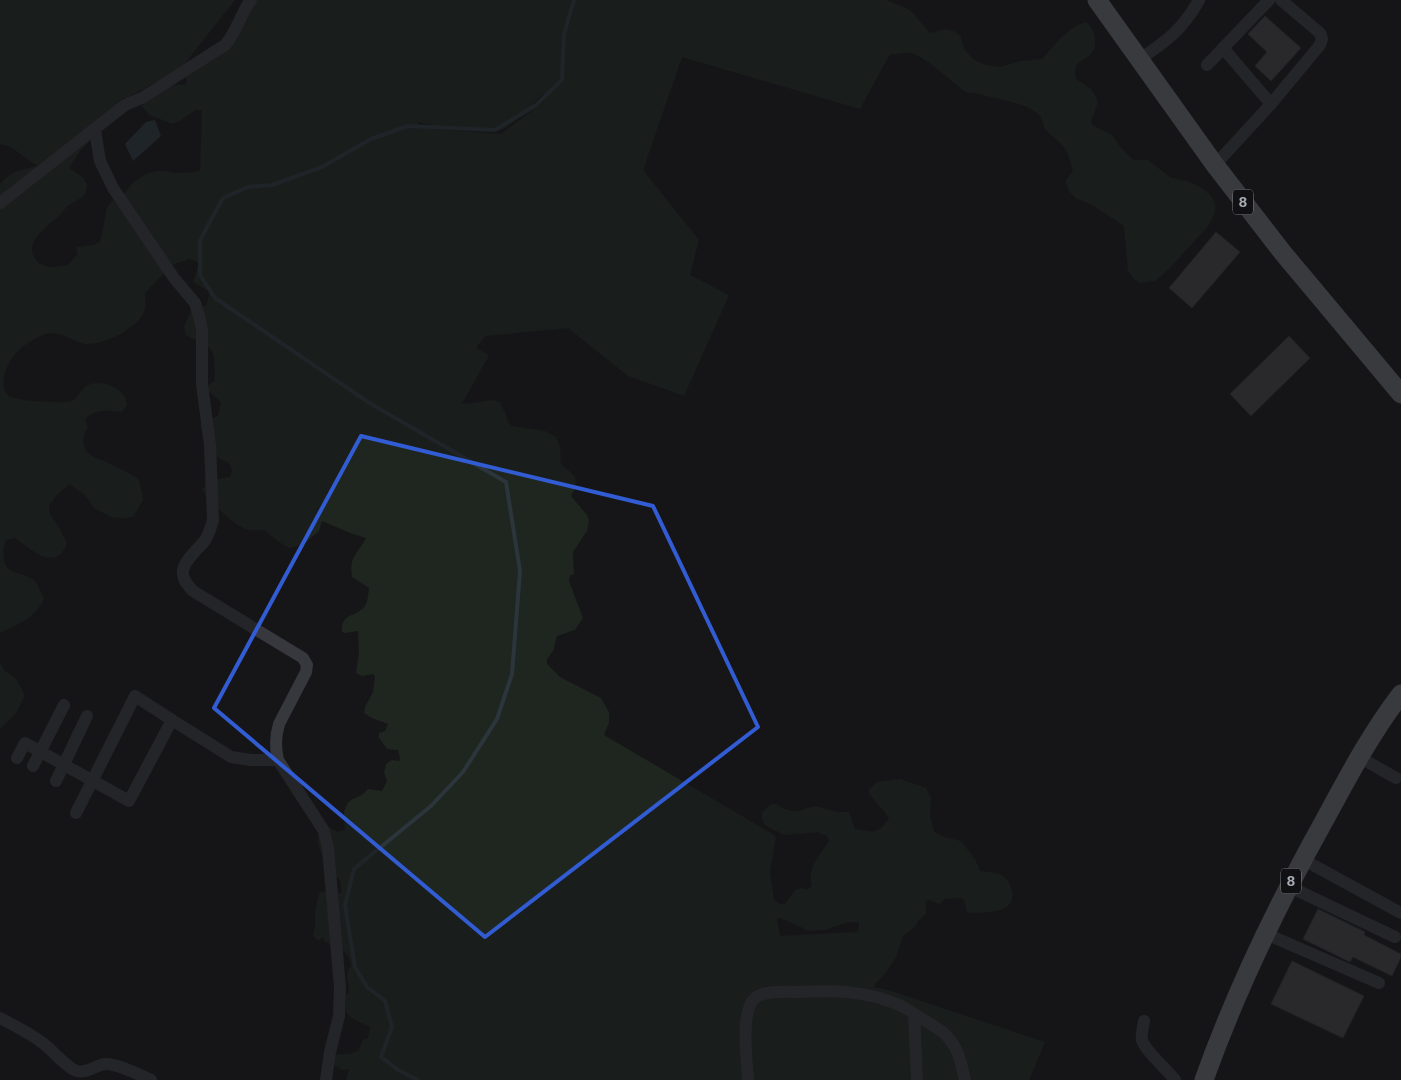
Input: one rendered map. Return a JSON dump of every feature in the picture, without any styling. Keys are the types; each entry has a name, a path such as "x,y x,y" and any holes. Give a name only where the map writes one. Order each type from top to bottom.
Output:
{"highway":[{"name":"8","path":"1096,0 1215,165 1283,253 1401,394"},
{"name":"8","path":"1204,1080 1220,1034 1264,933 1302,859 1359,756 1401,694"}],"street":[{"path":"0,203 124,105 142,98 225,45 232,37 251,0"},
{"path":"1140,59 1173,36 1186,22 1199,0"},
{"path":"1207,65 1270,0"},
{"path":"1215,165 1271,104 1320,45 1322,39 1320,33 1281,0"},
{"path":"1222,48 1271,104"},
{"path":"94,130 100,161 113,188 174,278 195,303 202,330 202,384 210,445 213,520 211,530 205,540 183,566 184,580 193,591 303,658 307,666 306,672 279,724 276,733 276,750 278,760 324,831 328,848 340,988 339,1016 330,1052 326,1080"},
{"path":"76,813 135,696 231,757 250,760 278,760"},
{"path":"33,766 64,705"},
{"path":"56,781 87,716"},
{"path":"17,758 25,743 129,801 172,720"},
{"path":"1359,756 1396,778"},
{"path":"1302,859 1401,913"},
{"path":"1288,886 1395,937"},
{"path":"1264,933 1380,983"},
{"path":"748,1080 746,1026 748,1010 755,998 766,993 828,990 862,993 901,1006 939,1029 953,1043 960,1060 964,1080"},
{"path":"914,1014 917,1080"},
{"path":"0,1018 36,1038 76,1071 88,1071 104,1064 112,1064 151,1080"},
{"path":"1144,1020 1142,1040 1145,1047 1175,1080"}],"highlighted area":[{"path":"361,436 653,506 758,727 485,937 214,708"}],"shaded area":[{"path":"0,0 235,0 182,67 127,98 123,98 96,124 88,143 80,151 69,168 84,178 87,186 85,194 68,206 43,230 34,241 32,247 32,254 36,260 43,265 51,267 68,265 78,254 77,247 94,245 100,242 107,208 112,201 122,198 129,188 142,176 160,171 180,173 200,171 202,110 195,110 173,124 149,115 142,106 167,88 185,85 187,80 185,71 224,42 244,0 886,0 912,12 930,33 946,29 954,31 961,37 964,49 974,60 985,65 1000,67 1021,61 1043,59 1068,32 1086,22 1094,34 1095,47 1093,52 1078,64 1075,72 1076,79 1091,89 1098,102 1091,121 1092,125 1112,135 1133,160 1148,160 1171,178 1187,181 1202,188 1211,196 1215,203 1215,212 1209,225 1168,270 1155,281 1140,283 1128,271 1124,226 1094,206 1076,198 1069,191 1066,180 1073,171 1067,152 1046,130 1040,116 1027,107 977,93 966,92 923,59 910,53 890,54 860,109 682,57 643,170 699,240 690,275 729,295 684,396 628,376 568,328 485,336 476,348 489,355 462,404 493,400 499,402 508,422 512,426 545,431 556,437 560,448 561,464 575,476 576,487 571,496 587,515 589,521 587,531 573,552 574,574 570,576 569,581 583,618 575,630 557,636 553,651 547,659 547,664 560,677 601,698 609,712 609,723 604,735 776,836 770,872 774,900 780,904 785,904 795,890 803,888 806,890 812,886 812,868 829,841 827,836 817,832 784,835 765,825 762,813 767,808 777,804 787,810 795,811 821,807 837,812 849,812 855,829 875,831 882,827 889,818 868,791 877,782 900,779 926,788 931,798 930,816 934,832 944,837 961,841 975,859 980,871 992,872 1006,879 1011,887 1011,900 1006,907 997,911 967,913 964,900 961,898 945,899 939,904 930,900 926,901 926,914 918,921 915,927 903,936 896,957 874,987 1045,1042 1029,1080 346,1080 349,1069 342,1070 334,1065 335,1055 353,1053 359,1050 363,1040 368,1038 370,1027 350,1017 346,1012 346,996 349,992 347,973 351,965 349,957 342,949 324,941 324,938 317,940 313,934 320,892 341,893 340,880 325,869 327,864 318,844 318,839 325,825 338,832 345,830 344,812 347,804 368,789 382,791 387,781 384,773 386,764 392,760 399,761 400,758 398,750 387,749 379,738 379,733 385,731 388,724 364,713 373,692 375,677 373,674 362,676 356,673 359,652 358,631 342,632 345,619 361,610 367,600 369,588 352,577 351,570 354,556 366,538 322,521 319,531 304,544 290,548 264,530 248,530 235,523 202,490 211,482 230,477 232,470 229,463 213,455 212,439 200,427 205,422 218,416 221,402 207,390 210,384 215,381 214,356 211,349 186,335 184,327 193,306 206,306 210,292 193,282 199,264 189,259 172,265 145,293 145,306 142,315 137,322 121,334 94,344 86,344 55,333 46,334 29,342 17,352 8,366 3,381 4,389 9,396 16,398 32,401 67,402 76,398 85,387 95,383 112,386 122,393 127,405 122,412 98,412 85,419 88,427 83,442 87,452 91,455 131,474 139,480 143,500 133,517 111,517 94,508 85,495 69,484 54,498 49,506 50,514 67,544 62,553 50,558 36,553 15,538 6,540 3,552 5,565 12,571 35,581 44,599 30,616 19,624 0,633 0,184 13,173 37,166 11,147 0,144","holes":["543,94 547,97 542,103 501,134 418,128 418,122 462,130 498,130 505,128","777,918 781,918 809,931 825,930 848,922 859,922 859,928 857,932 780,936"]},
{"path":"155,120 161,136 133,161 125,144 146,122"},
{"path":"0,662 4,670 16,679 25,695 16,713 0,729"}],"building":[{"path":"1265,16 1301,48 1271,81 1255,66 1267,52 1248,34"},
{"path":"1216,232 1240,252 1192,308 1169,288"},
{"path":"1289,336 1310,358 1251,416 1230,394"},
{"path":"1318,909 1365,932 1364,935 1401,954 1392,976 1353,957 1350,962 1303,939"},
{"path":"1292,961 1364,996 1343,1038 1271,1004"}],"waterway":[{"path":"418,1080 398,1070 381,1057 392,1027 385,1001 367,987 355,967 345,905 354,869 431,806 463,772 497,719 512,674 520,571 506,482 371,404 215,298 200,275 200,240 223,198 248,187 272,185 322,167 371,139 408,126 495,130 536,105 562,80 564,34 574,0"}]}
